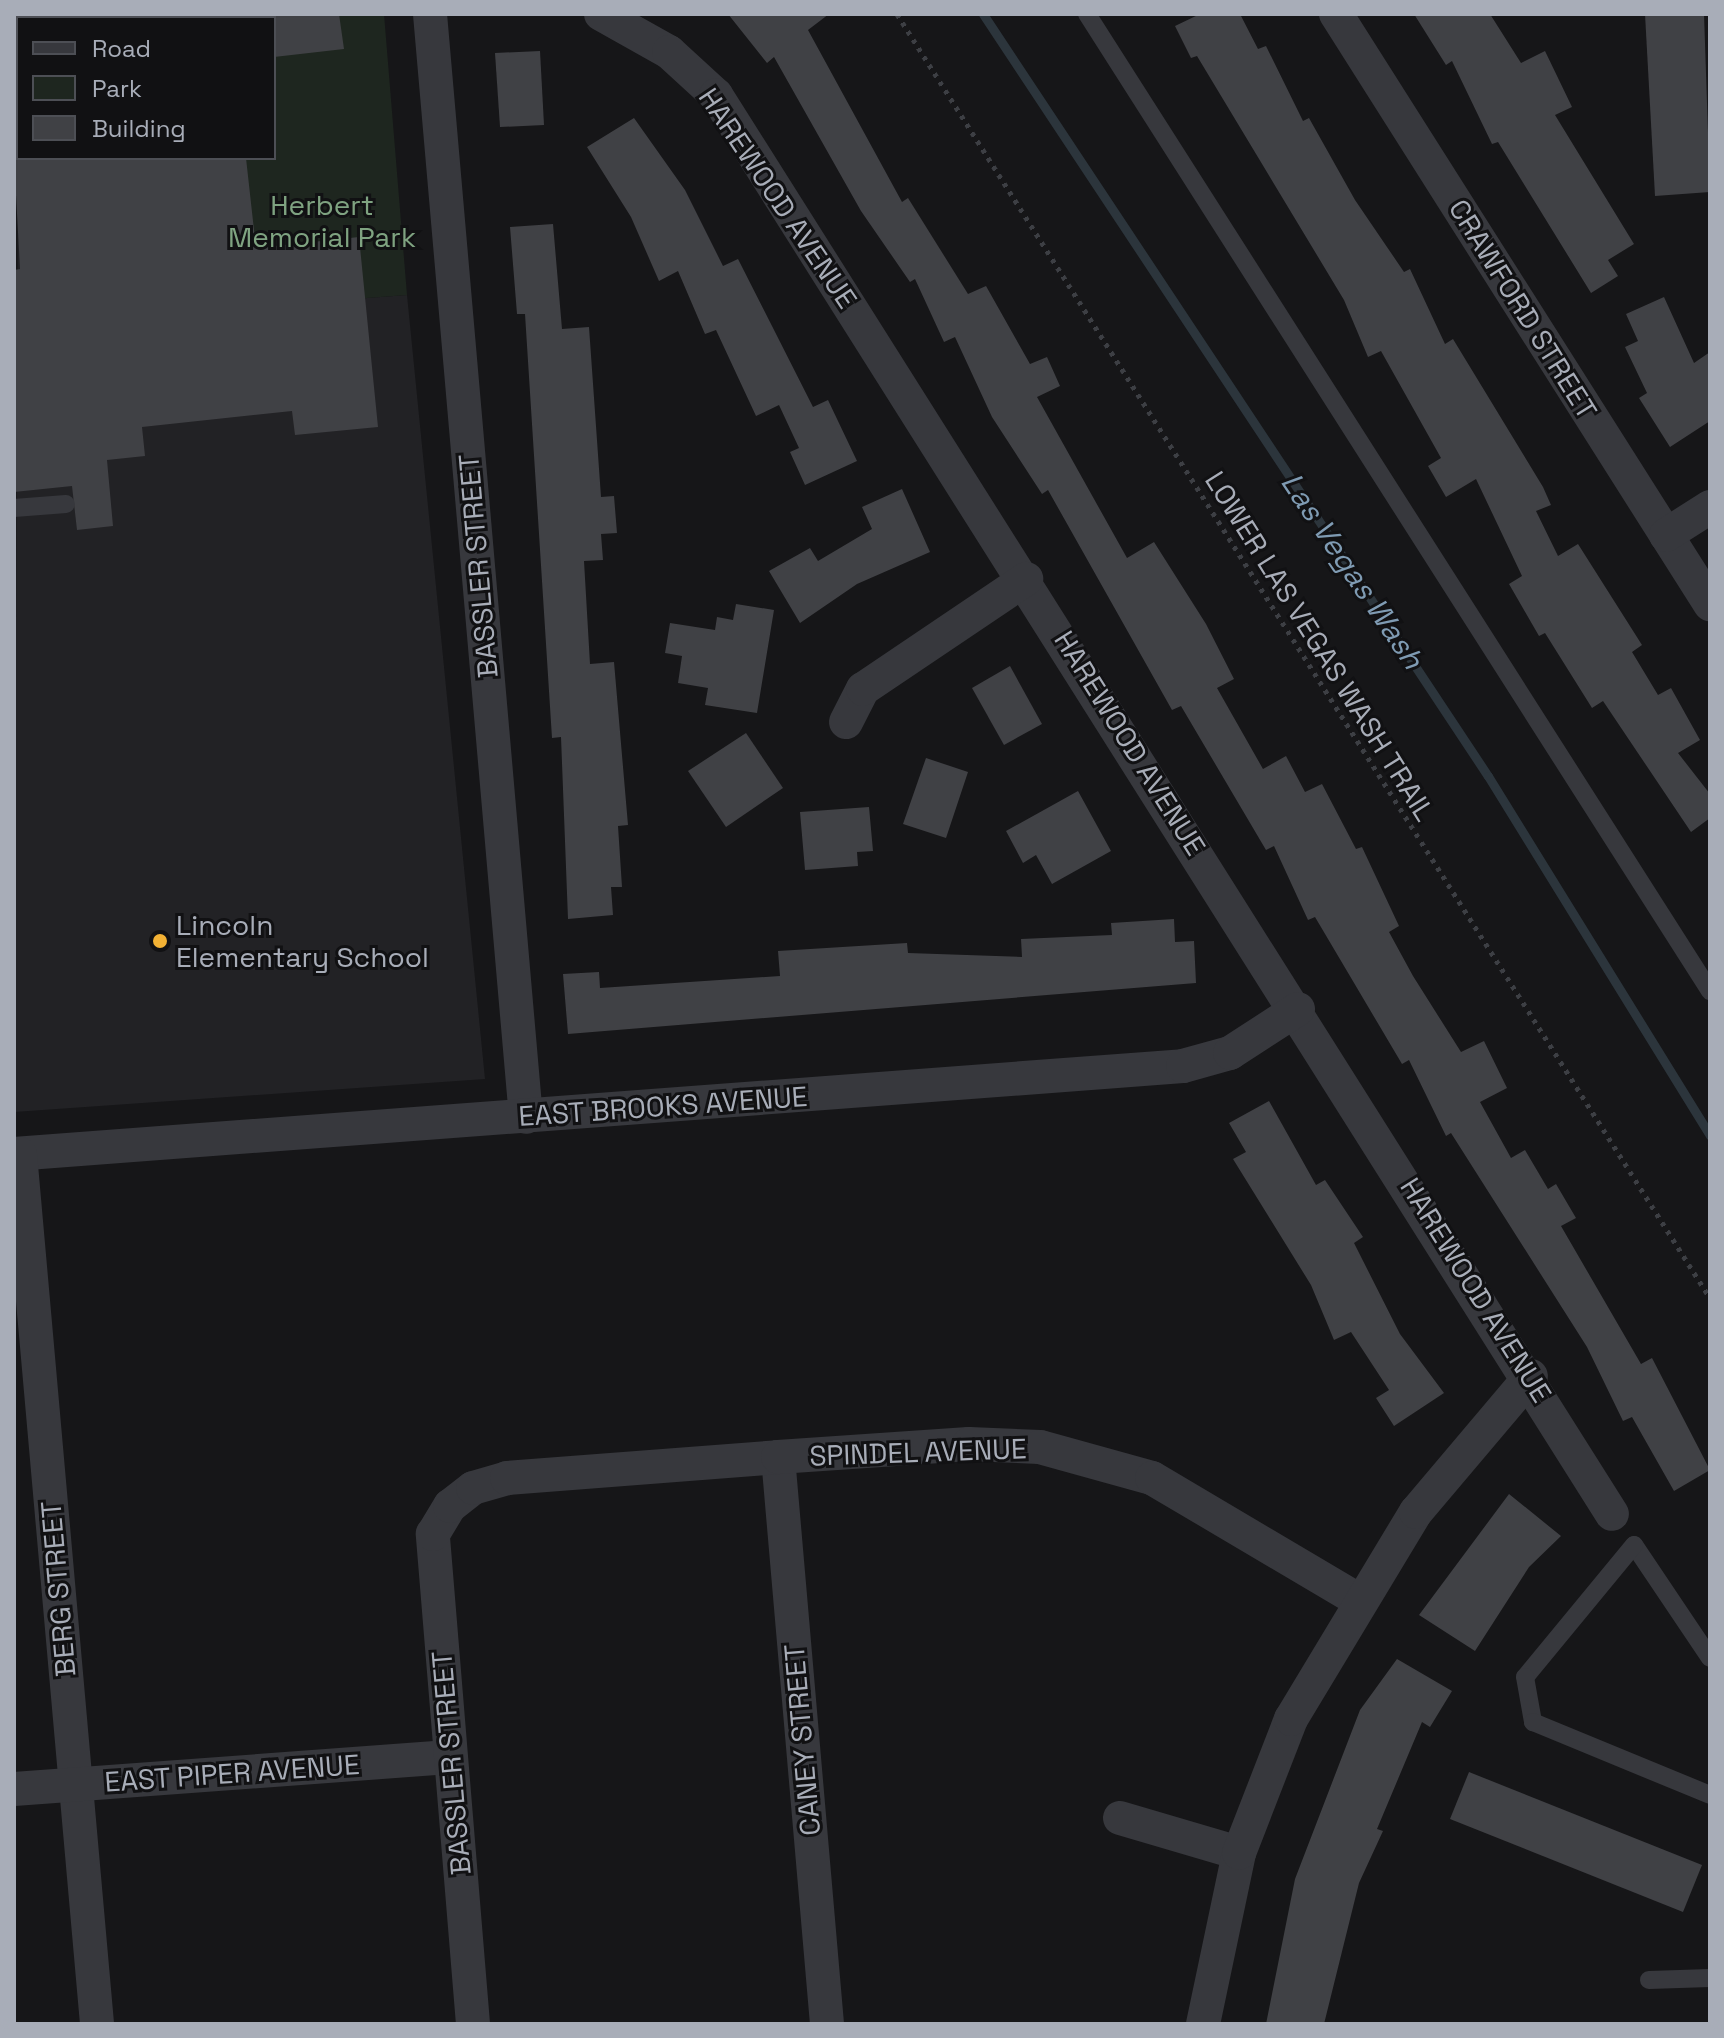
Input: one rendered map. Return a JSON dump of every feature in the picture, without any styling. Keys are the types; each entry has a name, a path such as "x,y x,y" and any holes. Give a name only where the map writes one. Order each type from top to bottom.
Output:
{"street":[{"name":"BASSLER STREET","path":"430,14 526,1117"},
{"name":"HAREWOOD AVENUE","path":"601,14 669,52 716,95 1531,1376 1612,1514"},
{"name":"CRAWFORD STREET","path":"1336,14 1710,604"},
{"path":"1666,535 1710,507"},
{"path":"846,722 863,689 1026,579"},
{"name":"EAST BROOKS AVENUE","path":"17,1154 1183,1066 1230,1053 1298,1009"},
{"name":"BERG STREET","path":"17,1154 97,2024"},
{"path":"1203,2024 1239,1853 1291,1719 1357,1599 1416,1512 1531,1376"},
{"name":"SPINDEL AVENUE","path":"450,1506 473,1488 507,1478 969,1444 1040,1447 1152,1478 1357,1599"},
{"name":"CANEY STREET","path":"778,1457 827,2024"},
{"name":"BASSLER STREET","path":"450,1506 433,1534 473,2024"},
{"name":"EAST PIPER AVENUE","path":"14,1789 449,1757"},
{"path":"1120,1818 1239,1853"}],"lane":[{"path":"1087,14 1710,991"},
{"path":"14,508 66,504"},
{"path":"1710,1658 1634,1545 1525,1677 1533,1722 1710,1795"},
{"path":"1649,1980 1710,1978"}],"path":[{"name":"LOWER LAS VEGAS WASH TRAIL","path":"897,14 1710,1298"}],"shaded area":[{"path":"20,160 167,313 407,295 485,1079 14,1112"}],"green space":[{"name":"Herbert Memorial Park","path":"14,14 384,14 407,295 167,313 153,160 276,160 276,16 16,16 14,139"}],"building":[{"path":"339,14 344,49 276,57 274,16"},
{"path":"728,14 829,14 808,30 902,202 908,198 968,294 986,286 1030,364 1047,357 1060,386 1037,397 1127,558 1154,542 1206,624 1234,679 1217,688 1263,769 1286,756 1305,792 1322,784 1356,849 1362,847 1399,926 1389,932 1413,976 1461,1052 1484,1041 1507,1088 1480,1102 1511,1158 1525,1150 1548,1189 1556,1184 1576,1218 1561,1226 1641,1364 1652,1358 1710,1470 1674,1491 1632,1417 1623,1421 1587,1347 1451,1133 1446,1136 1409,1060 1402,1064 1315,917 1308,920 1274,846 1266,850 1181,706 1172,710 1048,490 1042,494 992,417 955,337 944,342 915,279 910,282 861,211 774,57 767,63"},
{"path":"1200,14 1240,14 1258,49 1266,46 1303,121 1309,118 1355,200 1404,272 1410,269 1445,344 1453,339 1543,487 1551,505 1536,511 1558,556 1578,544 1642,645 1632,652 1658,695 1671,688 1700,740 1678,753 1710,794 1710,818 1691,832 1603,701 1592,708 1545,633 1539,636 1509,584 1522,576 1476,479 1446,497 1428,466 1441,458 1381,351 1368,357 1344,300 1197,56 1191,58 1175,26"},
{"path":"1414,14 1490,14 1521,63 1545,51 1572,107 1555,115 1634,244 1608,260 1618,276 1591,293 1498,142 1492,144 1452,61 1446,65"},
{"path":"1645,14 1704,14 1710,192 1655,196"},
{"path":"540,51 544,125 500,127 495,53"},
{"path":"634,118 685,190 723,266 738,259 813,407 828,400 857,461 805,485 790,452 799,448 779,405 756,416 716,330 705,334 678,271 659,281 631,217 587,147"},
{"path":"14,158 246,160 256,248 359,237 378,427 295,435 292,411 142,427 145,456 107,460 113,526 77,530 72,486 14,492 14,270 20,269"},
{"path":"553,224 562,329 589,327 601,497 614,496 617,533 601,534 603,560 584,561 590,664 614,662 628,825 618,826 622,887 611,887 613,915 568,919 561,737 552,738 525,314 517,314 510,227"},
{"path":"1664,297 1694,363 1710,352 1710,421 1670,447 1639,398 1647,393 1625,347 1638,341 1626,314"},
{"path":"902,489 930,552 857,584 800,623 769,571 810,548 818,561 872,529 862,507"},
{"path":"736,604 774,610 757,713 705,705 708,688 678,683 682,656 665,653 670,623 715,630 717,617 733,620"},
{"path":"1010,666 1042,724 1004,745 972,688"},
{"path":"746,733 783,788 726,827 688,771"},
{"path":"926,758 968,772 946,838 903,824"},
{"path":"1078,791 1111,851 1052,884 1036,855 1023,863 1006,831"},
{"path":"869,807 873,851 857,852 858,866 805,870 800,812"},
{"path":"1174,919 1175,942 1194,941 1196,983 568,1034 563,974 599,972 600,988 780,976 778,951 907,943 908,953 1022,957 1021,939 1112,935 1111,923"},
{"path":"1269,1101 1316,1185 1325,1180 1363,1237 1354,1243 1400,1334 1444,1393 1394,1426 1376,1398 1389,1390 1351,1332 1334,1340 1311,1285 1233,1159 1246,1152 1229,1123"},
{"path":"1509,1494 1561,1536 1529,1567 1475,1651 1419,1615"},
{"path":"1397,1659 1452,1691 1430,1727 1422,1722 1377,1829 1383,1831 1359,1883 1324,2024 1266,2024 1295,1879 1360,1710"},
{"path":"1469,1772 1702,1865 1683,1912 1450,1819"}],"waterway":[{"name":"Las Vegas Wash","path":"983,14 1488,776 1710,1136"}],"place":[{"name":"Lincoln Elementary School","path":"160,941"}]}
